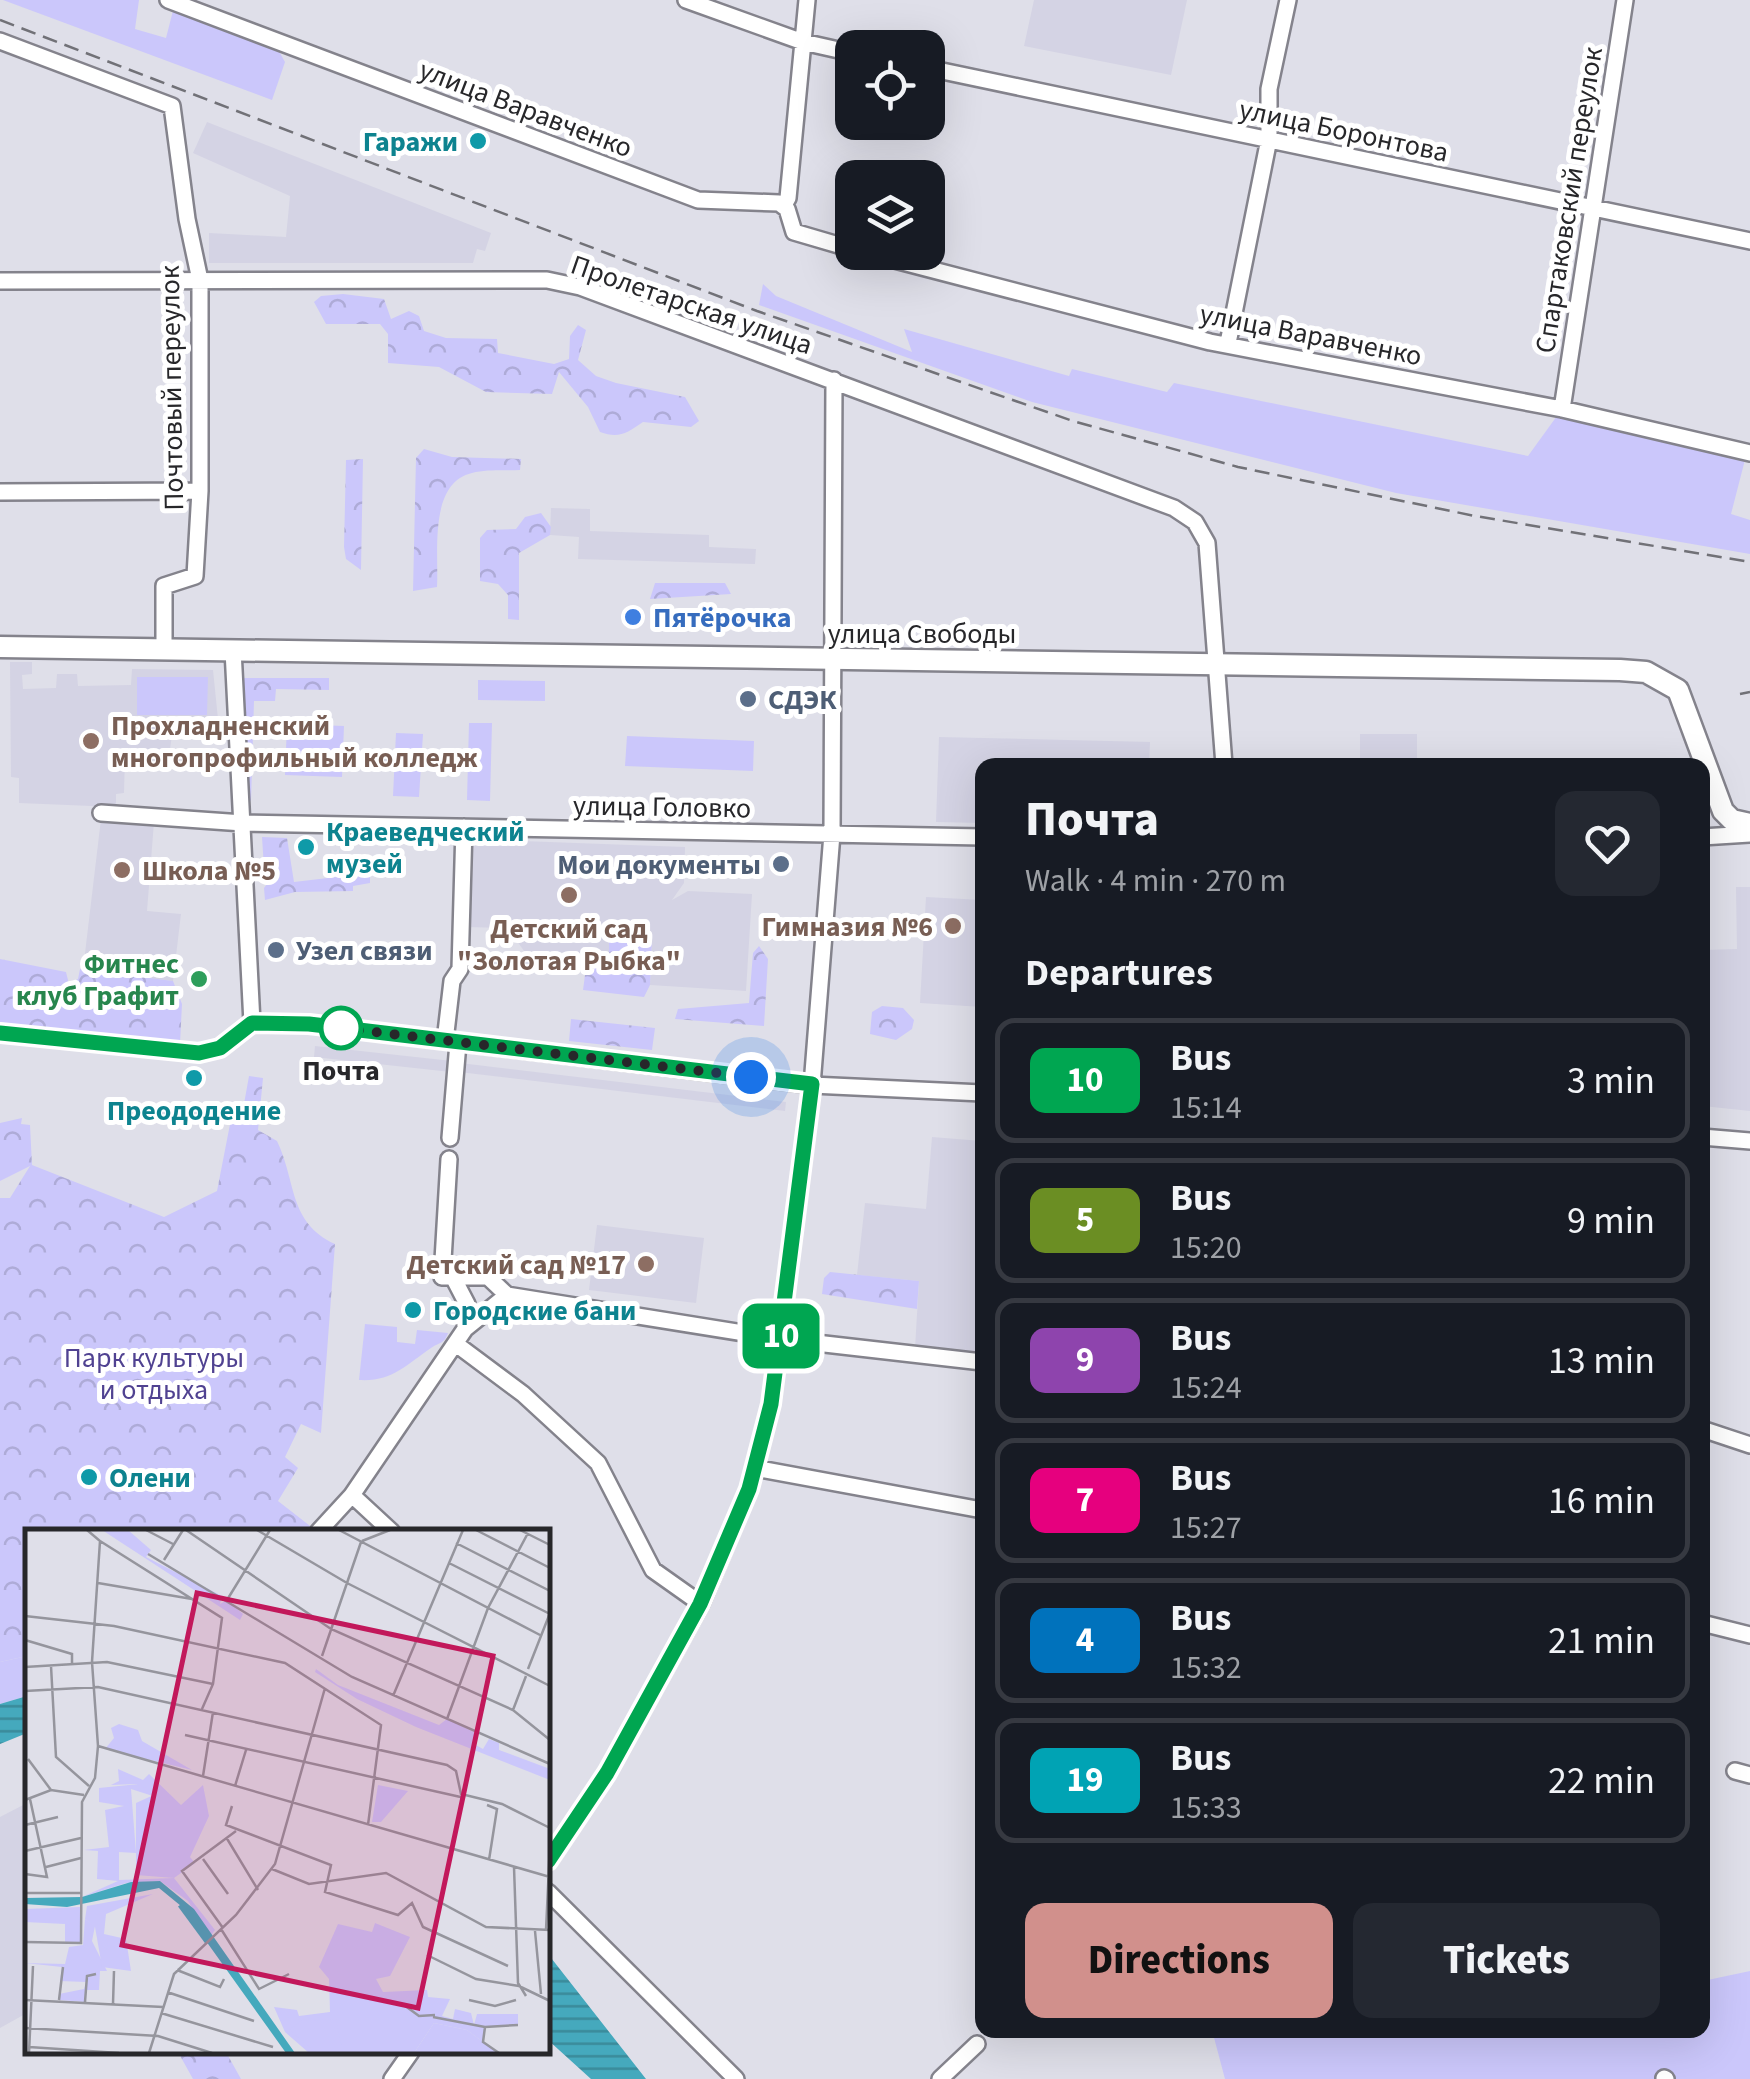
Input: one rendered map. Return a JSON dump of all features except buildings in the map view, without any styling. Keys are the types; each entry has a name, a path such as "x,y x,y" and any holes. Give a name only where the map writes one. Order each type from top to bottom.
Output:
{"main road":[{"name":"улица Свободы","path":"0,647 1646,672 1678,690 1703,758"},
{"name":"улица Свободы","path":"1710,776 1723,811 1732,820 1750,824"}],"street":[{"path":"686,0 803,42 835,49"},
{"path":"807,0 788,198 784,205 794,232 835,244"},
{"path":"1228,342 1269,139 1269,89 1288,0"},
{"name":"Спартаковский переулок","path":"1562,408 1624,0"},
{"name":"улица Варавченко","path":"173,1 698,200 739,198 756,205 784,205"},
{"name":"Почтовый переулок","path":"0,41 172,106 186,219 200,280 200,491 194,576 164,586 164,648"},
{"name":"улица Боронтова","path":"945,72 1750,241"},
{"name":"улица Варавченко","path":"933,270 1142,325 1562,408 1750,453"},
{"name":"Пролетарская улица","path":"0,281 548,280 580,287 1174,508 1195,522 1207,542 1215,663"},
{"path":"550,1859 607,1773 727,1549 756,1468 781,1339 812,1084 832,834 834,380"},
{"path":"0,492 200,491"},
{"path":"233,650 252,1023"},
{"path":"1215,663 1223,758"},
{"name":"улица Головко","path":"101,813 243,823 975,837"},
{"path":"450,1138 452,982 460,970 464,827"},
{"path":"1710,836 1750,834"},
{"path":"0,1032 199,1053 220,1048 252,1023 309,1024 812,1084 975,1094"},
{"path":"1710,1138 1750,1141"},
{"path":"449,1159 448,1278 467,1304 460,1337"},
{"path":"448,1278 474,1274 488,1277 507,1295 781,1339 975,1361"},
{"path":"321,1529 352,1496 460,1337 507,1295"},
{"path":"460,1337 598,1462 653,1570 700,1604"},
{"path":"1710,1432 1750,1444"},
{"path":"756,1468 975,1509"},
{"path":"352,1496 389,1529"},
{"path":"1710,1625 1750,1635"},
{"path":"550,1894 736,2079"},
{"path":"940,2079 977,2044"},
{"path":"392,2079 410,2054"}],"shaded area":[{"path":"1034,0 1187,0 1171,75 1024,46"},
{"path":"207,122 491,233 485,251 477,249 473,263 209,263 209,233 286,237 290,196 193,153"},
{"path":"551,508 590,509 590,531 709,535 709,547 756,549 755,564 578,559 579,537 550,535"},
{"name":"Прохладненский многопрофильный колледж","path":"10,662 32,662 32,674 22,675 23,689 56,688 57,674 77,674 78,686 131,685 132,669 213,670 218,719 174,721 170,749 161,750 160,755 125,755 124,793 116,794 116,807 19,803 19,778 11,777"},
{"path":"1360,734 1417,734 1417,758 1360,758"},
{"path":"939,737 1150,742 1149,758 975,758 975,823 936,822"},
{"name":"Школа №5","path":"101,819 154,822 147,911 181,914 173,981 83,970"},
{"name":"Детский сад \"Золотая Рыбка\"","path":"467,839 685,847 684,883 672,900 688,891 752,894 746,991 650,985 652,940 609,954 524,951 508,928 464,927"},
{"path":"1736,887 1750,887 1750,1111 1710,1107 1710,950 1737,949"},
{"name":"Гимназия №6","path":"926,897 975,900 975,1007 920,1003"},
{"path":"315,1046 452,1061 451,1072 314,1057"},
{"path":"460,1063 786,1102 785,1111 459,1072"},
{"path":"932,1137 975,1140 975,1358 915,1348 919,1281 857,1275 865,1203 926,1209"},
{"name":"Детский сад №17","path":"597,1225 704,1238 696,1303 589,1290"},
{"path":"25,1804 25,2014 0,2028 0,1817"}],"green space":[{"path":"3,0 139,0 135,29 166,38 175,3 272,39 285,62 272,100"},
{"path":"763,284 776,296 912,352 904,329 1069,376 1072,369 1167,392 1174,383 1528,456 1562,409 1747,452 1731,514 1750,520 1750,554 1396,493 1032,402 759,305"},
{"path":"343,294 384,299 391,319 409,311 419,316 424,331 446,338 497,339 498,353 554,364 569,359 570,336 578,325 586,330 578,360 596,376 685,397 699,421 691,427 643,422 623,434 612,435 600,432 588,407 559,372 552,394 486,392 439,367 388,363 388,334 380,324 326,324 314,302 321,296"},
{"path":"424,449 452,457 521,459 520,470 472,473 458,479 448,490 439,521 437,587 413,591 416,458"},
{"path":"363,459 361,570 346,559 344,547 346,460"},
{"path":"541,513 551,527 550,535 519,553 519,620 508,619 508,595 498,584 480,581 480,538 487,530 516,529 525,517"},
{"path":"655,583 725,583 731,594 650,599"},
{"path":"137,677 208,677 207,715 137,715"},
{"path":"241,678 329,678 329,690 276,689 275,701 254,701 251,801 247,798"},
{"path":"478,680 545,681 545,701 478,700"},
{"path":"469,723 492,723 490,801 467,800"},
{"path":"287,724 344,726 342,777 285,775"},
{"path":"396,733 423,734 419,797 393,796"},
{"path":"627,736 754,741 753,771 625,766"},
{"path":"262,837 287,838 294,882 370,873 370,883 353,886 353,891 295,892 265,900 264,888 273,876 264,868"},
{"path":"609,937 652,939 650,985 644,997 583,990 588,953 609,954"},
{"path":"759,946 768,959 764,1026 675,1019 678,1009 749,1003 753,953"},
{"path":"0,959 66,972 69,984 78,979 80,969 173,981 182,1004 180,1044 0,1026"},
{"path":"882,1006 903,1008 914,1020 912,1029 896,1040 870,1034 872,1012"},
{"path":"571,1019 655,1028 652,1050 569,1041"},
{"name":"Парк культуры и отдыха","path":"249,1076 263,1078 258,1130 277,1141 296,1200 309,1225 335,1244 321,1433 301,1424 285,1457 298,1468 278,1501 314,1529 25,1529 25,1656 0,1662 0,1198 10,1198 30,1166 0,1181 0,1123 22,1118 21,1124 30,1125 32,1165 164,1217 217,1191 232,1114 242,1115"},
{"path":"830,1272 919,1281 917,1309 822,1294 824,1278"},
{"path":"365,1324 397,1327 397,1342 415,1344 417,1330 448,1333 443,1341 398,1371 359,1380"},
{"path":"25,1656 25,1697 0,1704 0,1662"},
{"path":"1750,1971 1750,2079 1225,2079 1214,2038 1710,2038 1710,1980"},
{"path":"179,2054 227,2054 241,2079 193,2079"}],"water":[{"path":"25,1697 25,1734 0,1744 0,1704"},
{"path":"550,1957 646,2079 591,2079 550,2042"}],"railway":[{"path":"0,20 757,311 1073,421 1238,467 1475,516 1750,562"},
{"path":"1740,694 1750,692"}],"bus line":[{"name":"10","path":"0,1033 199,1053 220,1048 252,1023 309,1024 812,1084 771,1404 749,1489 727,1549 700,1604 607,1773 550,1858"}],"place":[{"name":"Гаражи","path":"478,141"},
{"name":"Пятёрочка","path":"633,617"},
{"name":"СДЭК","path":"748,699"},
{"name":"Прохладненский многопрофильный колледж","path":"91,741"},
{"name":"Краеведческий музей","path":"306,847"},
{"name":"Мои документы","path":"781,864"},
{"name":"Школа №5","path":"122,870"},
{"name":"Детский сад \"Золотая Рыбка\"","path":"569,895"},
{"name":"Гимназия №6","path":"953,926"},
{"name":"Узел связи","path":"276,950"},
{"name":"Фитнес клуб Графит","path":"199,979"},
{"name":"Почта","path":"341,1028"},
{"name":"Преододение","path":"194,1078"},
{"name":"Детский сад №17","path":"646,1264"},
{"name":"Городские бани","path":"413,1310"},
{"name":"Олени","path":"89,1477"}],"route":[{"path":"341,1028 751,1077"}]}
